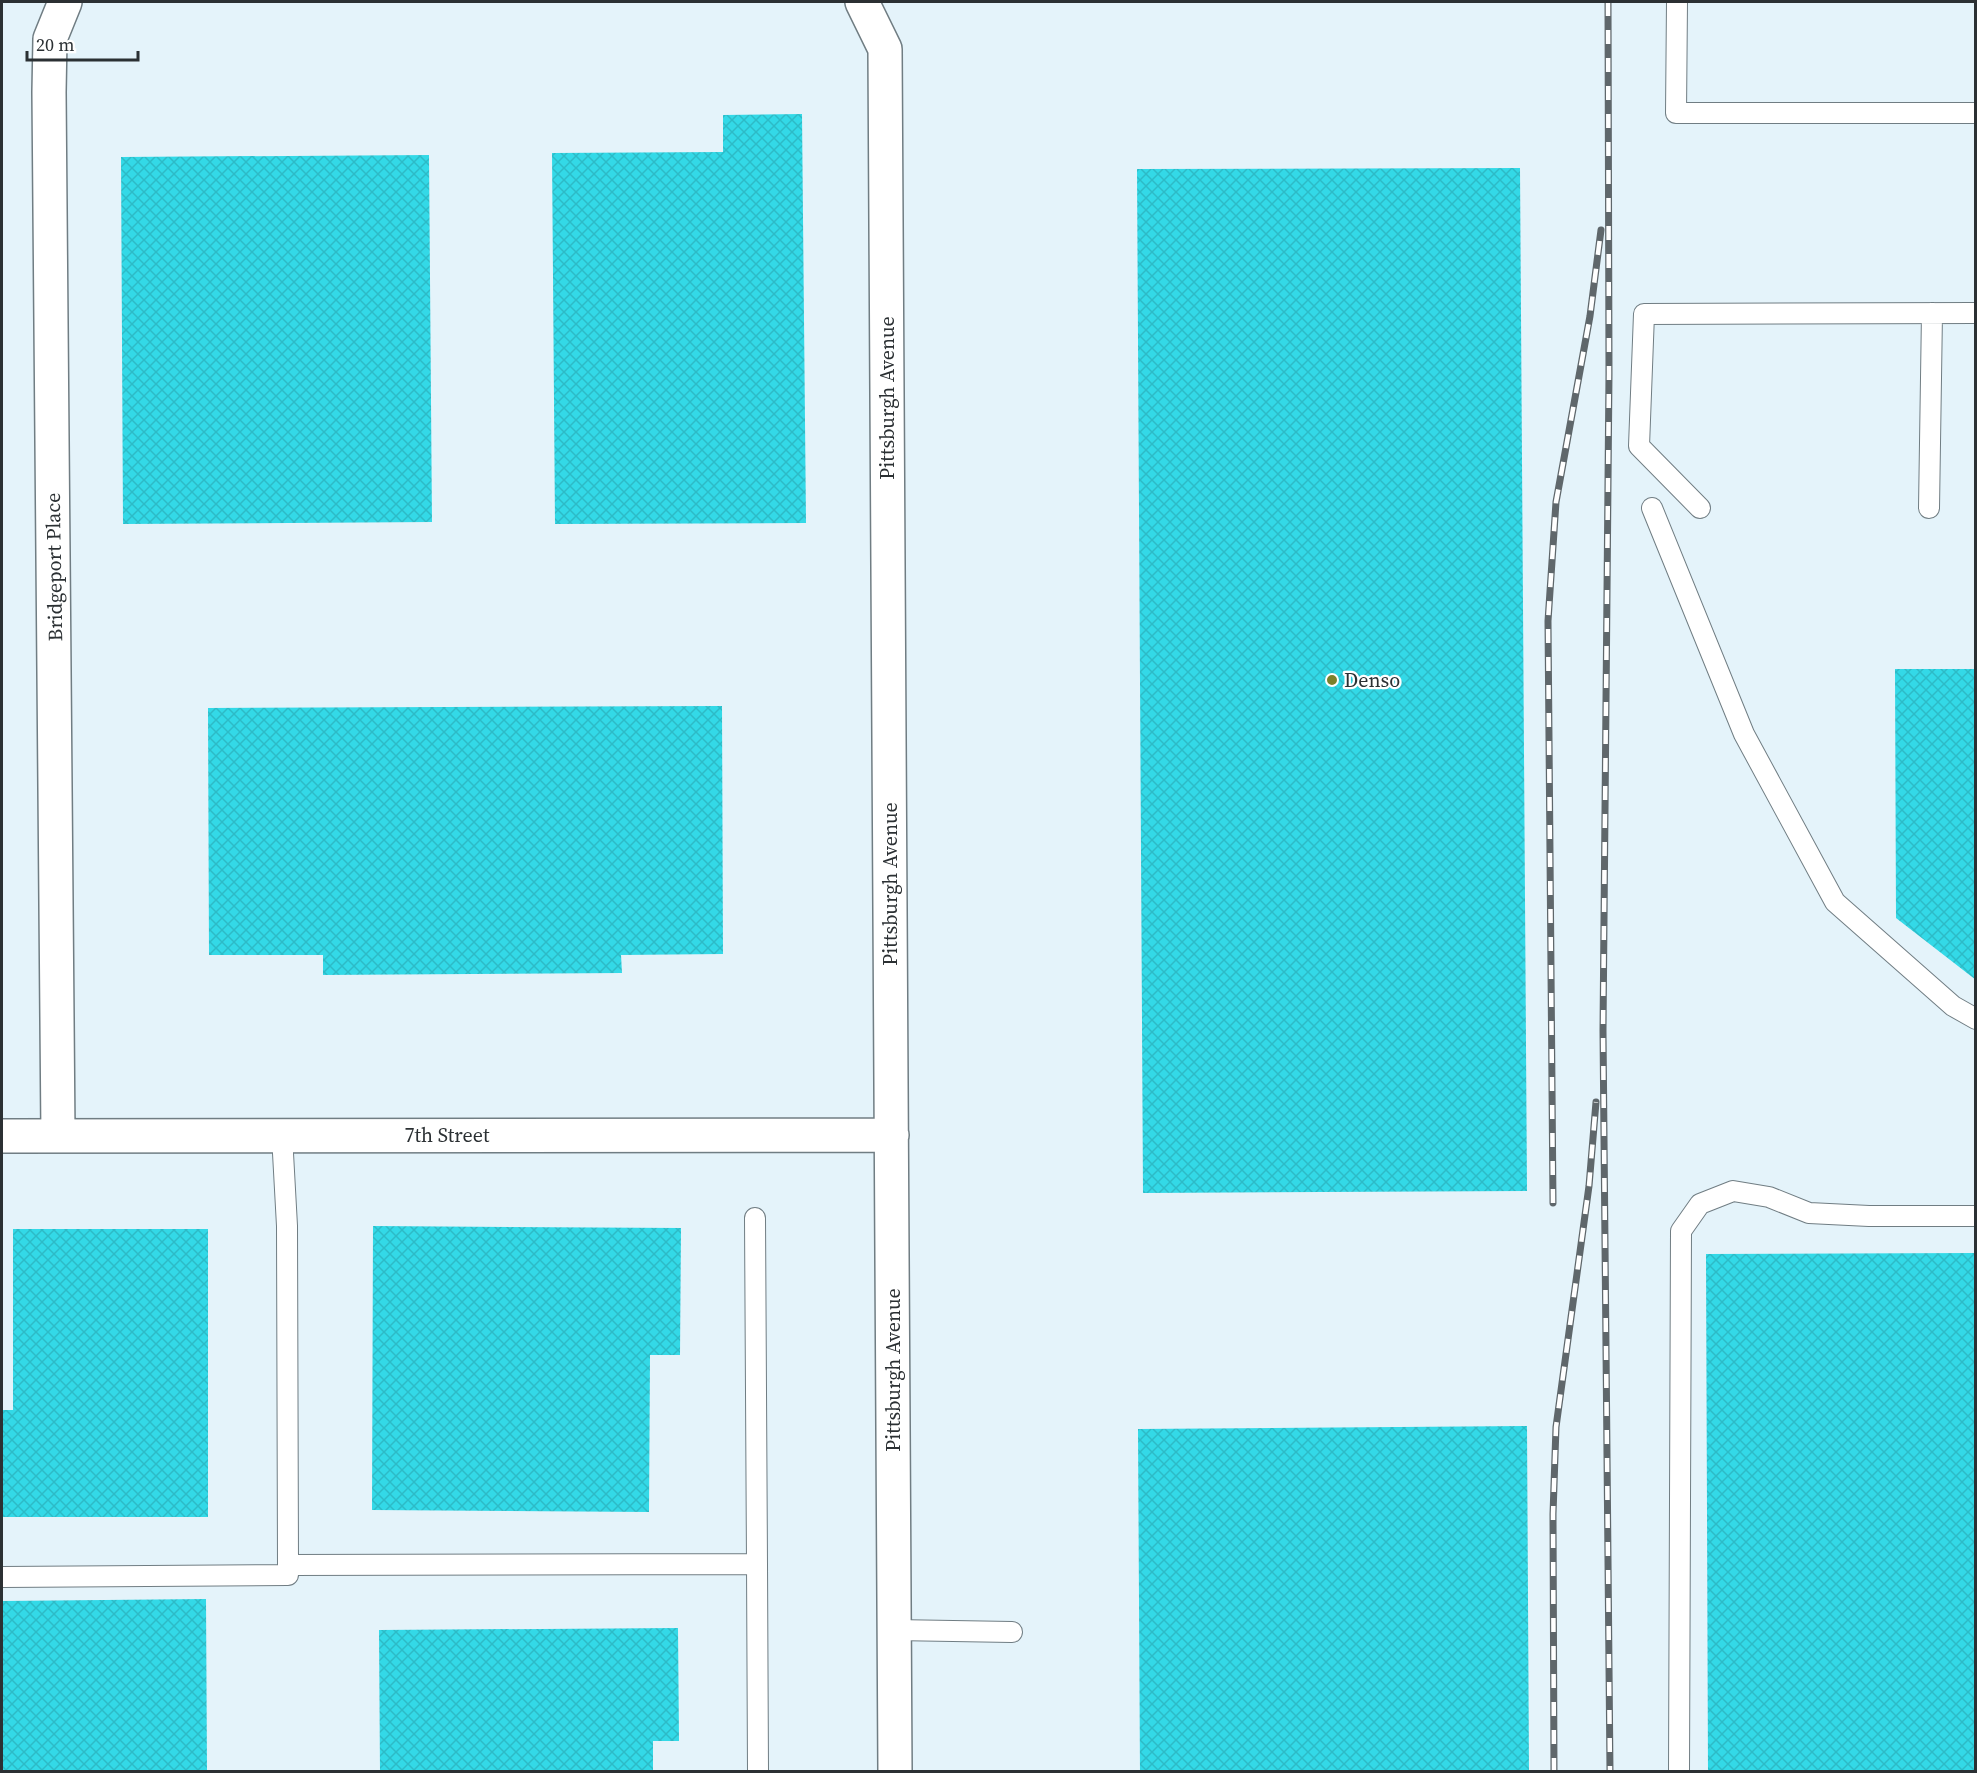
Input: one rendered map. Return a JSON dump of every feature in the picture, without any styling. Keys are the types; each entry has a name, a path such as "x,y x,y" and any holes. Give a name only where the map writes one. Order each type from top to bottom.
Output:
{"street":[{"name":"Bridgeport Place","path":"58,1135 49,92 50,39 65,2"},
{"name":"Pittsburgh Avenue","path":"862,2 885,49 895,1772"},
{"name":"7th Street","path":"2,1136 892,1135"}],"lane":[{"path":"1677,2 1676,113 1976,113"},
{"path":"1929,508 1932,313"},
{"path":"1700,508 1639,446 1644,314 1976,313"},
{"path":"1652,508 1744,734 1835,902 1953,1006 1976,1019"},
{"path":"282,1135 286,1226 288,1565 757,1564"},
{"path":"1679,1772 1681,1231 1700,1204 1733,1191 1769,1197 1809,1213 1869,1216 1976,1216"},
{"path":"755,1218 758,1772"},
{"path":"2,1577 288,1575"},
{"path":"894,1630 1012,1632"}],"building":[{"path":"802,114 806,523 555,524 552,153 723,152 723,115"},
{"path":"429,155 432,522 123,524 121,157"},
{"name":"Denso","path":"1520,168 1527,1191 1143,1193 1137,169"},
{"path":"1895,669 1976,669 1976,980 1896,918"},
{"path":"722,706 723,954 621,955 622,973 323,975 323,955 209,955 208,708"},
{"path":"373,1226 681,1228 680,1355 650,1355 649,1512 372,1510"},
{"path":"13,1229 208,1229 208,1517 2,1517 2,1410 13,1410"},
{"path":"1976,1253 1976,1772 1708,1772 1706,1254"},
{"path":"1527,1426 1529,1772 1140,1772 1138,1429"},
{"path":"206,1599 207,1772 2,1772 2,1601"},
{"path":"678,1628 679,1741 653,1741 653,1772 380,1772 379,1630"}],"railway":[{"path":"1608,2 1609,373 1603,1031 1610,1772"},
{"path":"1553,1203 1548,621 1556,502 1590,316 1601,230"},
{"path":"1554,1772 1553,1514 1556,1427 1589,1186 1596,1102"}],"place":[{"name":"Denso","path":"1332,680"}]}
